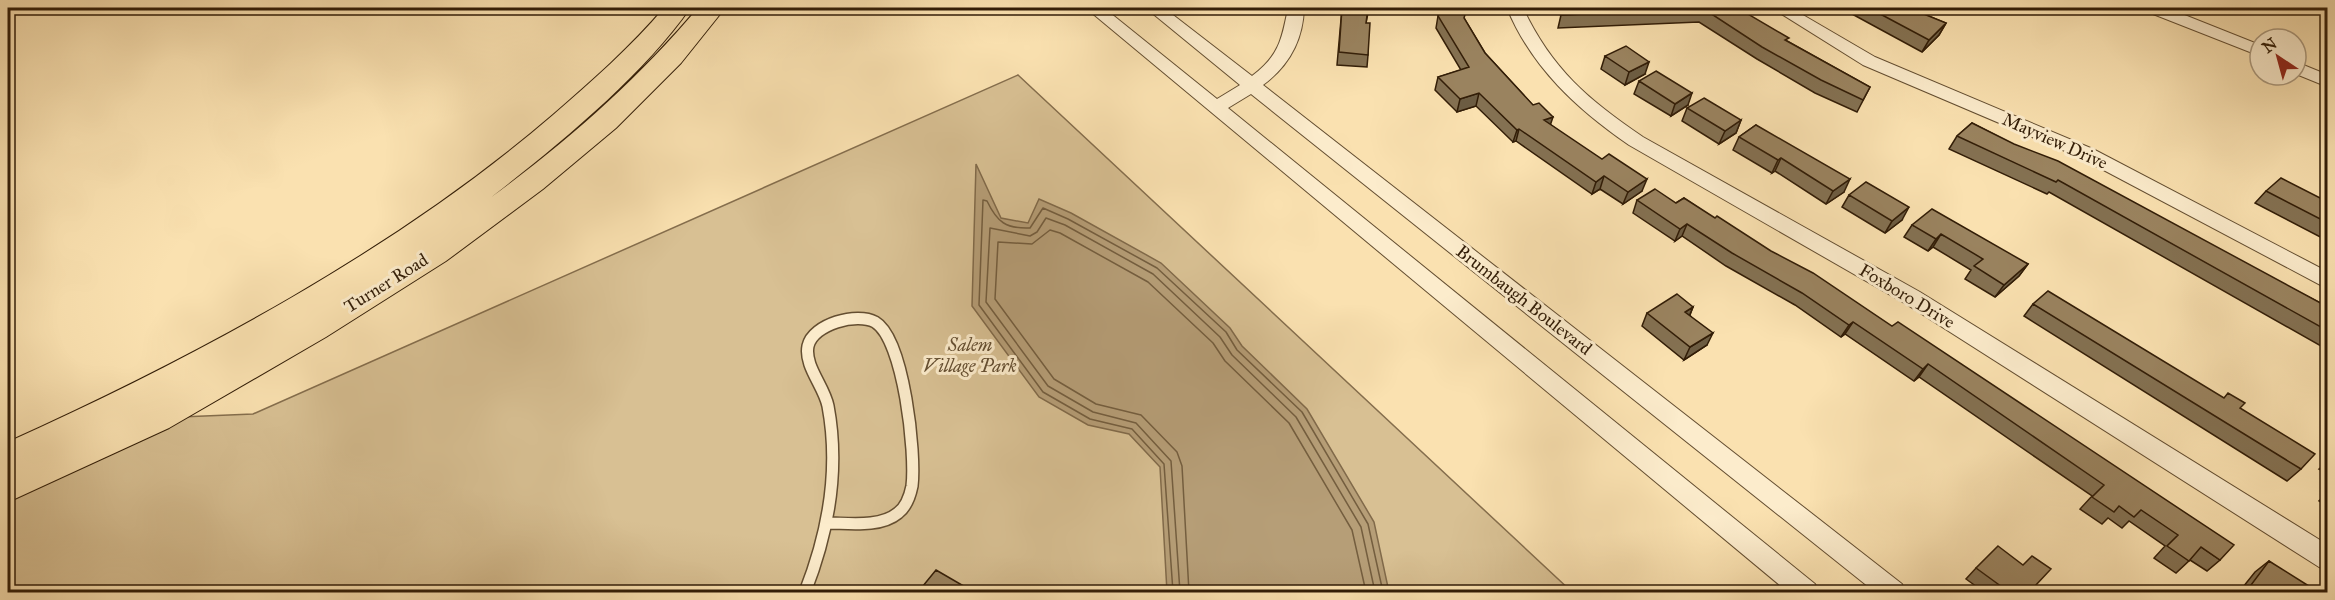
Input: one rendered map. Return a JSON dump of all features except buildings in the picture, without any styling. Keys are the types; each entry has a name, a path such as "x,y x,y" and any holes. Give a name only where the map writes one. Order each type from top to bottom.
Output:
{"main road":[{"name":"Turner Road","path":"8,458 92,420 240,341 357,274 417,234 467,200 543,140 604,86 663,26 677,8"},
{"name":"Turner Road","path":"8,486 156,418 314,328 435,253 532,182 606,121 671,57 712,8"}],"street":[{"path":"1094,8 1806,592"},
{"name":"Brumbaugh Boulevard","path":"1154,8 1893,592"},
{"path":"1216,108 1252,85 1277,64 1292,36 1296,8"},
{"name":"Foxboro Drive","path":"1515,8 1541,56 1559,78 1612,125 1636,141 1913,298 2328,559"},
{"name":"Mayview Drive","path":"1780,8 1869,61 2086,153 2328,282"},
{"path":"2154,8 2248,46"},
{"path":"2308,73 2328,82"}],"lane":[{"path":"805,592 816,568 827,524 834,479 834,445 826,399 808,354 809,343 824,329 862,317 879,324 893,344 900,364 913,463 913,489 909,504 891,519 881,522 827,524"}],"green space":[{"name":"Salem Village Park","path":"1018,75 1572,592 8,592 8,486 156,418 253,414"}],"water":[{"path":"976,164 1001,218 1028,223 1039,199 1071,213 1161,263 1230,328 1242,346 1307,409 1374,522 1389,592 1167,592 1160,467 1129,434 1088,425 1039,397 972,306"}]}
